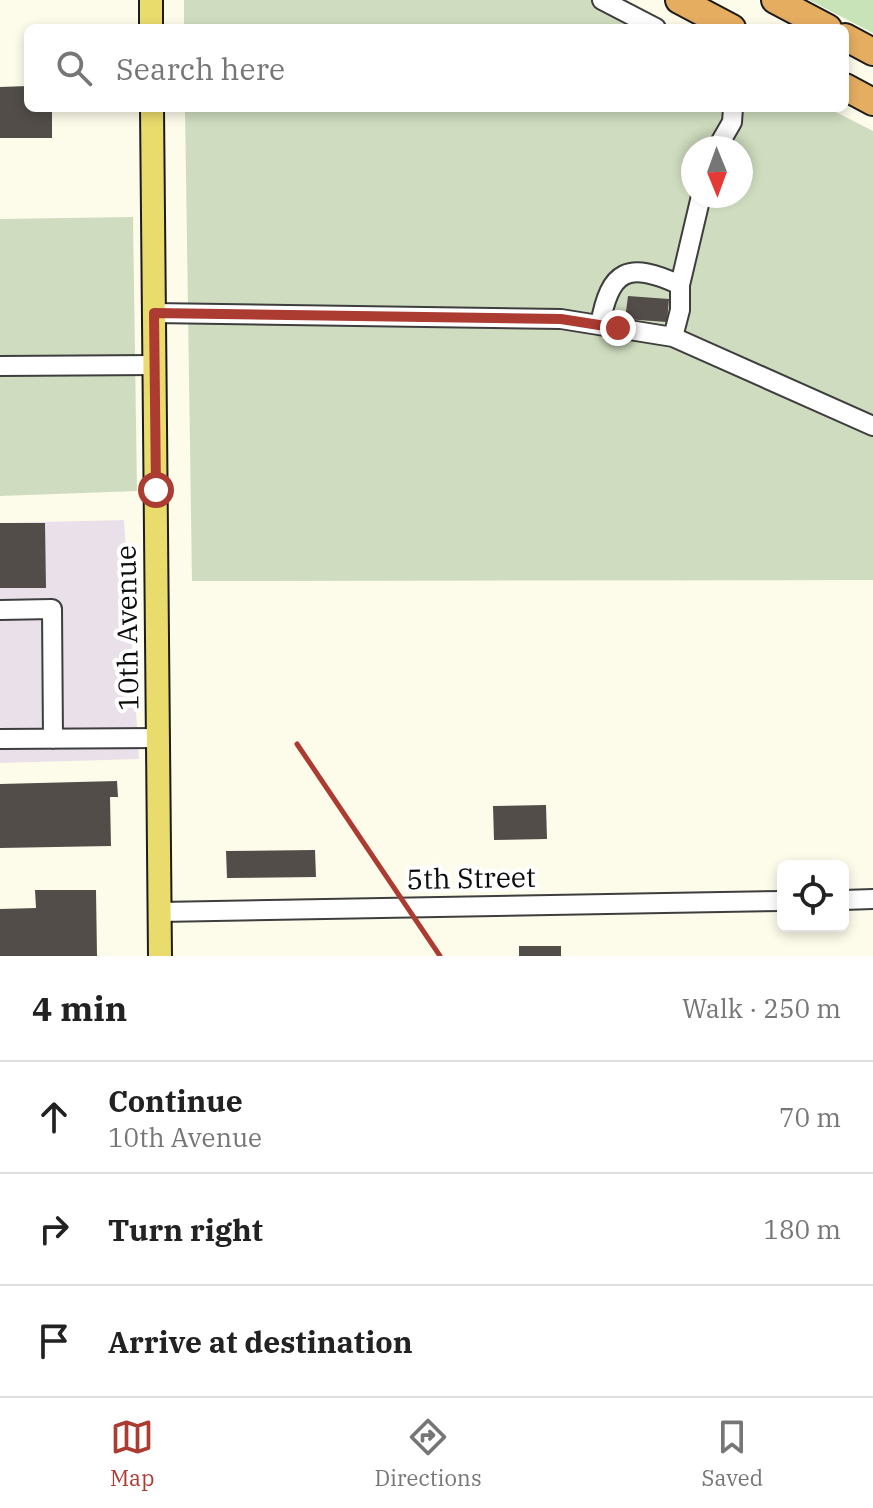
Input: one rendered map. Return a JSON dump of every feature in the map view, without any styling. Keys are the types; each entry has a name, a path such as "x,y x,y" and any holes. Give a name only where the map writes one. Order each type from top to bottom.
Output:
{"highway":[{"path":"679,0 724,24"},
{"path":"775,0 820,24"},
{"path":"849,39 873,52"},
{"path":"849,89 873,102"}],"main road":[{"path":"151,0 151,24"},
{"name":"10th Avenue","path":"152,112 160,956"}],"street":[{"path":"602,0 648,24"},
{"path":"724,136 732,122 733,112"},
{"path":"673,337 680,310 680,285 698,208"},
{"path":"600,325 612,283 630,272 656,274 680,285"},
{"path":"154,313 561,319 600,325 673,337 873,426"},
{"path":"0,366 155,365"},
{"path":"0,610 52,609 53,739"},
{"path":"0,739 159,738"},
{"path":"849,900 873,899"},
{"name":"5th Street","path":"160,912 777,901"}],"shaded area":[{"path":"124,520 139,759 0,763 0,523"}],"green space":[{"path":"184,0 619,0 665,24 184,24"},
{"path":"809,0 873,0 873,33"},
{"path":"185,112 836,112 873,131 873,580 192,581"},
{"path":"133,217 137,491 0,496 0,219"}],"building":[{"path":"24,86 24,112 52,112 52,138 0,138 0,87"},
{"path":"628,296 669,299 667,322 625,319"},
{"path":"0,523 45,523 46,588 0,588"},
{"path":"117,781 118,797 110,797 111,846 0,848 0,784"},
{"path":"546,805 547,839 494,840 493,806"},
{"path":"315,850 316,877 227,878 226,851"},
{"path":"35,890 96,890 97,956 0,956 0,909 36,908"},
{"path":"519,946 561,946 561,956 519,956"}],"railway":[{"path":"297,744 440,956"}],"route":[{"path":"156,490 154,313 561,319 618,328"}]}
